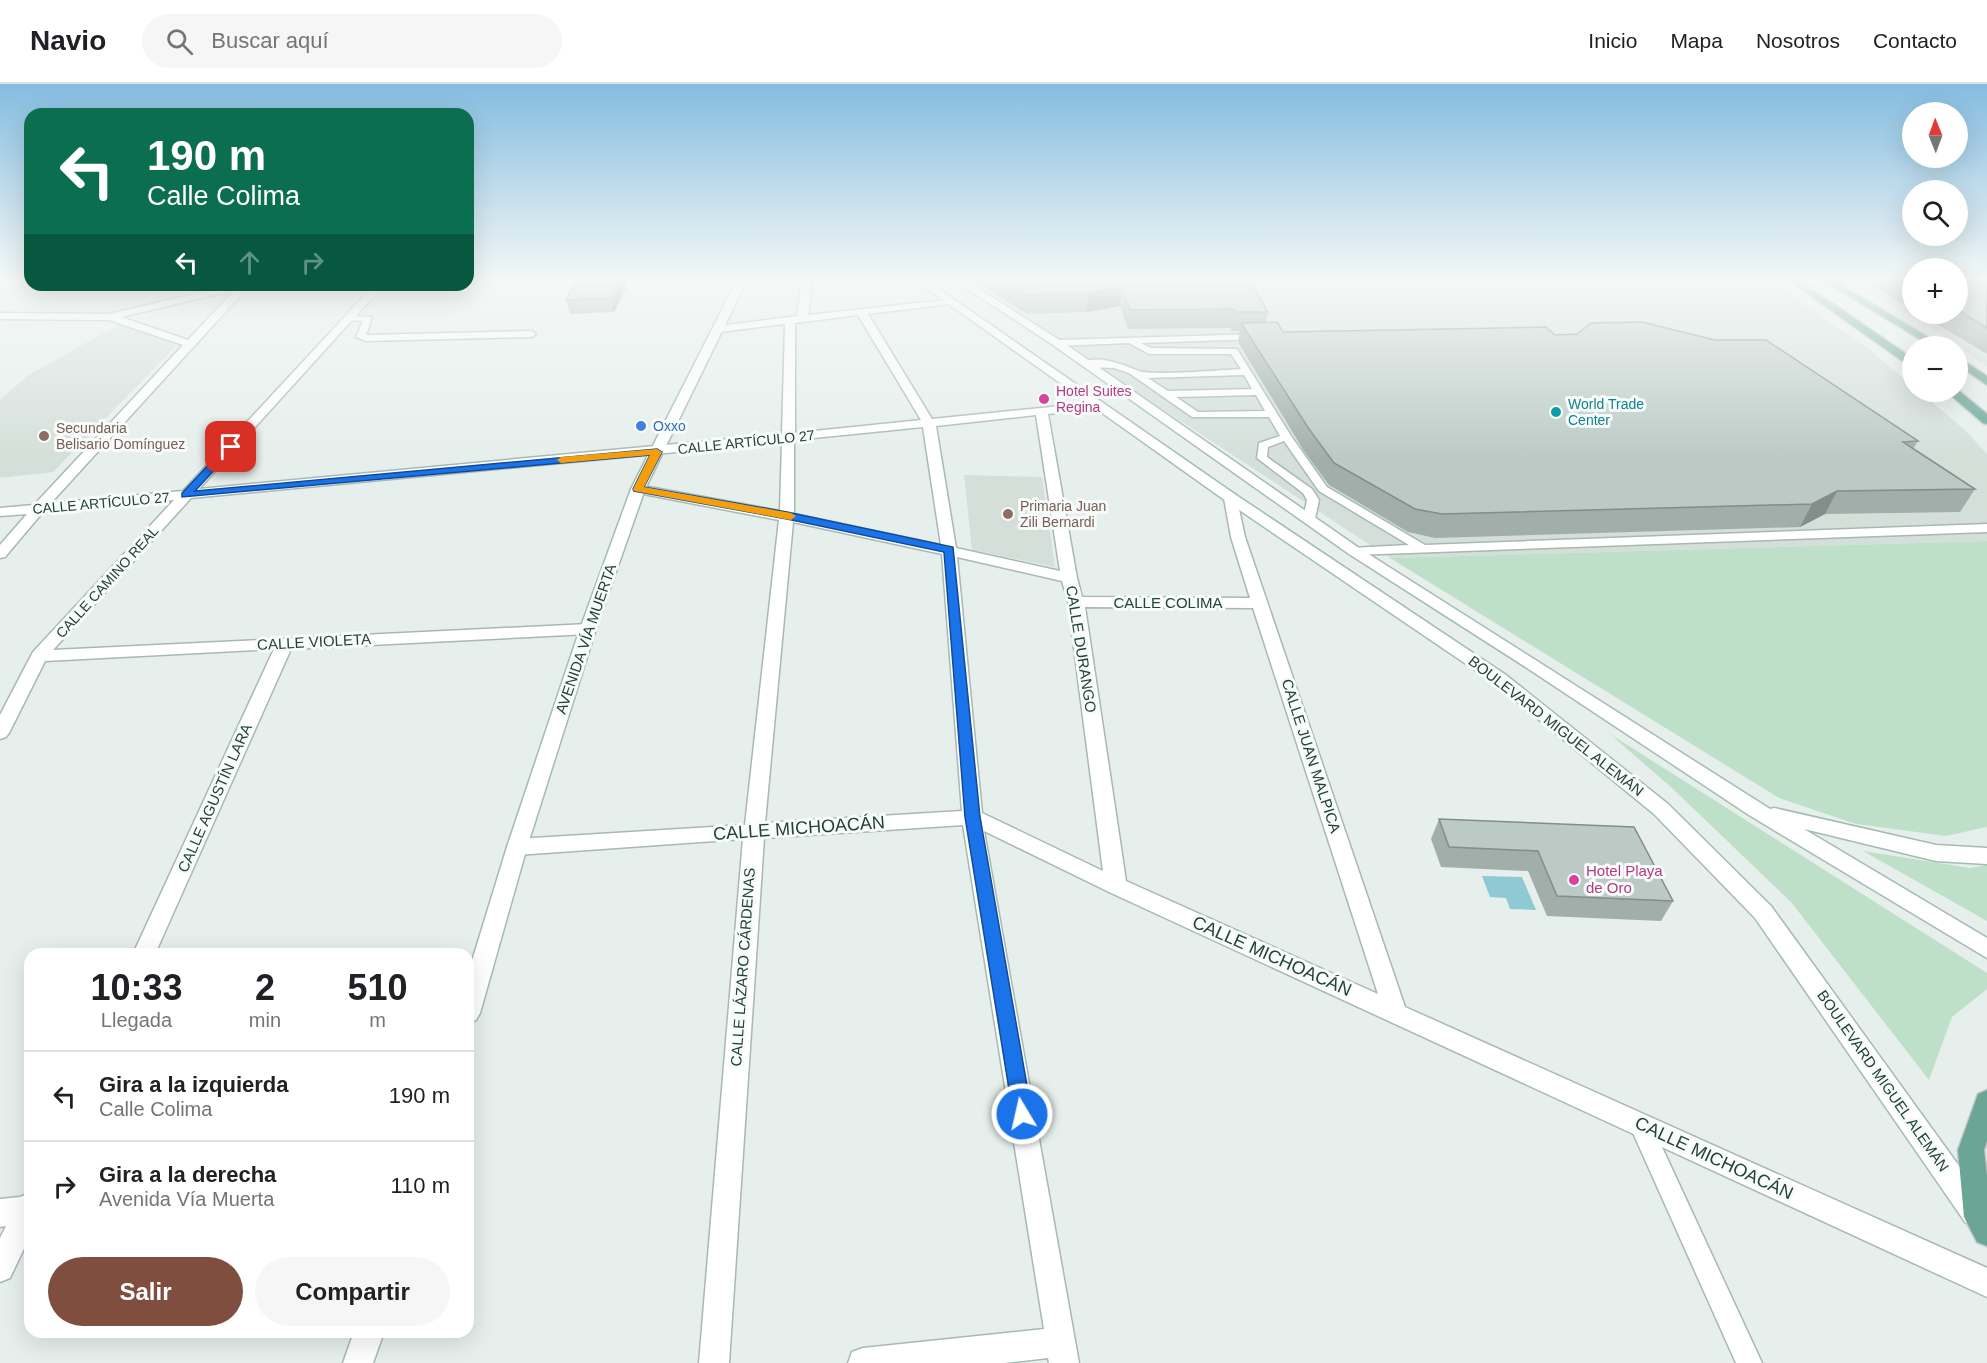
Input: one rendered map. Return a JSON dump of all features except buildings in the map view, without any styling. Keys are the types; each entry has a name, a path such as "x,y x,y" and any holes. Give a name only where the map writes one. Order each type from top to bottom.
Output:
{"main road":[{"path":"1879,340 1902,356"},
{"path":"1968,368 1987,382"},
{"path":"1965,402 1987,420"},
{"path":"1983,1224 1971,1150 1987,1102"}],"street":[{"path":"177,340 190,344"},
{"path":"0,554 38,509 194,340"},
{"name":"CALLE CAMINO REAL","path":"0,733 39,656 329,340"},
{"name":"AVENIDA VÍA MUERTA","path":"474,994 517,847 588,628 638,489 714,340"},
{"name":"CALLE LÁZARO CÁRDENAS","path":"714,1363 754,831 787,516 795,340"},
{"path":"863,1363 1063,1353 972,817 950,549 929,423 878,340"},
{"name":"BOULEVARD MIGUEL ALEMÁN","path":"1005,340 1231,498 1500,679 1661,809 1763,912 1983,1224"},
{"name":"BOULEVARD MIGUEL ALEMÁN","path":"1052,340 1354,551 1533,664 1756,810 1987,949"},
{"name":"CALLE ARTÍCULO 27","path":"0,512 657,452 1097,405"},
{"name":"CALLE DURANGO","path":"1042,412 1069,578 1076,602 1116,886"},
{"path":"638,489 950,549 1069,578"},
{"name":"CALLE JUAN MALPICA","path":"1231,498 1238,537 1395,1012"},
{"name":"CALLE COLIMA","path":"1076,602 1261,603"},
{"name":"CALLE VIOLETA","path":"39,656 588,628"},
{"name":"CALLE AGUSTÍN LARA","path":"147,948 285,643"},
{"path":"1756,810 1936,853 1987,856"},
{"name":"CALLE MICHOACÁN","path":"517,847 972,817 1116,886 1987,1283"},
{"path":"0,1214 24,1210"},
{"path":"0,1268 24,1219"},
{"path":"358,1363 367,1338"}],"lane":[{"path":"1130,340 1149,351 1233,351 1286,437 1323,489 1422,548"},
{"path":"1057,343 1141,340"},
{"path":"1086,364 1115,364 1128,367 1196,415 1273,414"},
{"path":"1138,375 1247,372"},
{"path":"1166,394 1258,392"},
{"path":"1286,437 1263,446 1262,458 1308,491 1313,500 1309,519"},
{"path":"1354,551 1987,528"},
{"path":"1640,1124 1749,1363"}],"shaded area":[{"name":"Secundaria Belisario Domínguez","path":"92,340 161,340 177,345 53,472 0,478 0,400 30,374"},
{"name":"World Trade Center","path":"1056,340 1855,340 1902,377 1902,402 1932,402 1965,430 1987,454 1987,541 1390,558"},
{"path":"1968,340 1987,340 1987,367 1968,354"},
{"name":"Primaria Juan Zili Bernardi","path":"964,475 1042,477 1055,567 972,550"}],"green space":[{"path":"1987,541 1987,827 1946,836 1856,824 1779,798 1390,558"},
{"path":"1610,734 1987,973 1987,989 1952,1017 1929,1080 1791,902 1672,788"},
{"path":"1863,851 1970,868 1987,865 1987,921"}],"water":[{"path":"1482,876 1522,877 1536,910 1510,909 1506,898 1490,897"}],"slow traffic":[{"path":"561,460 657,452 638,489 791,516"}],"place":[{"name":"Hotel Suites Regina","path":"1044,399"},
{"name":"World Trade Center","path":"1556,412"},
{"name":"Oxxo","path":"641,426"},
{"name":"Secundaria Belisario Domínguez","path":"44,436"},
{"name":"Primaria Juan Zili Bernardi","path":"1008,514"},
{"name":"Hotel Playa de Oro","path":"1574,880"}],"route":[{"path":"231,447 186,495 657,452 638,489 950,549 972,817 1022,1114"}]}
